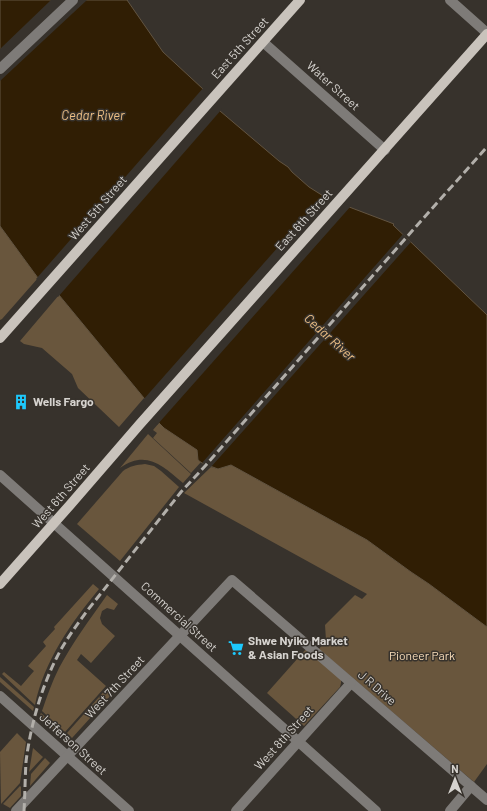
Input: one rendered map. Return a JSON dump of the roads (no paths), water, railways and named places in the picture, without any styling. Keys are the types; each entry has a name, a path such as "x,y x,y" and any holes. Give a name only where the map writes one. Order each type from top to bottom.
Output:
{"main road":[{"name":"East 5th Street","path":"216,95 300,0"},
{"name":"East 6th Street","path":"140,424 487,34"},
{"name":"West 5th Street","path":"2,333 31,304 216,95"},
{"name":"West 6th Street","path":"0,584 140,424"}],"street":[{"path":"0,69 73,0"},
{"path":"450,0 487,34"},
{"name":"Water Street","path":"263,42 385,150"},
{"name":"Commercial Street","path":"0,475 376,811"},
{"name":"West 7th Street","path":"16,811 232,580"},
{"name":"J R Drive","path":"232,580 487,800"},
{"name":"West 8th Street","path":"236,811 351,683"},
{"name":"Jefferson Street","path":"0,696 129,811"},
{"path":"450,811 471,786"}],"water":[{"name":"Cedar River","path":"0,0 127,0 163,52 203,89 220,111 288,167 309,187 328,199 394,224 393,225 487,315 487,627 367,540 231,465 218,469 198,460 197,450 159,423 144,398 59,295 38,278 0,226"}],"railway":[{"path":"24,811 26,762 30,736 41,695 51,669 67,639 87,611 181,492 487,147"}],"place":[{"name":"Wells Fargo","path":"21,402"},
{"name":"Shwe Nyiko Market & Asian Foods","path":"236,648"}],"park label":[{"name":"Pioneer Park","path":"422,656"}]}
